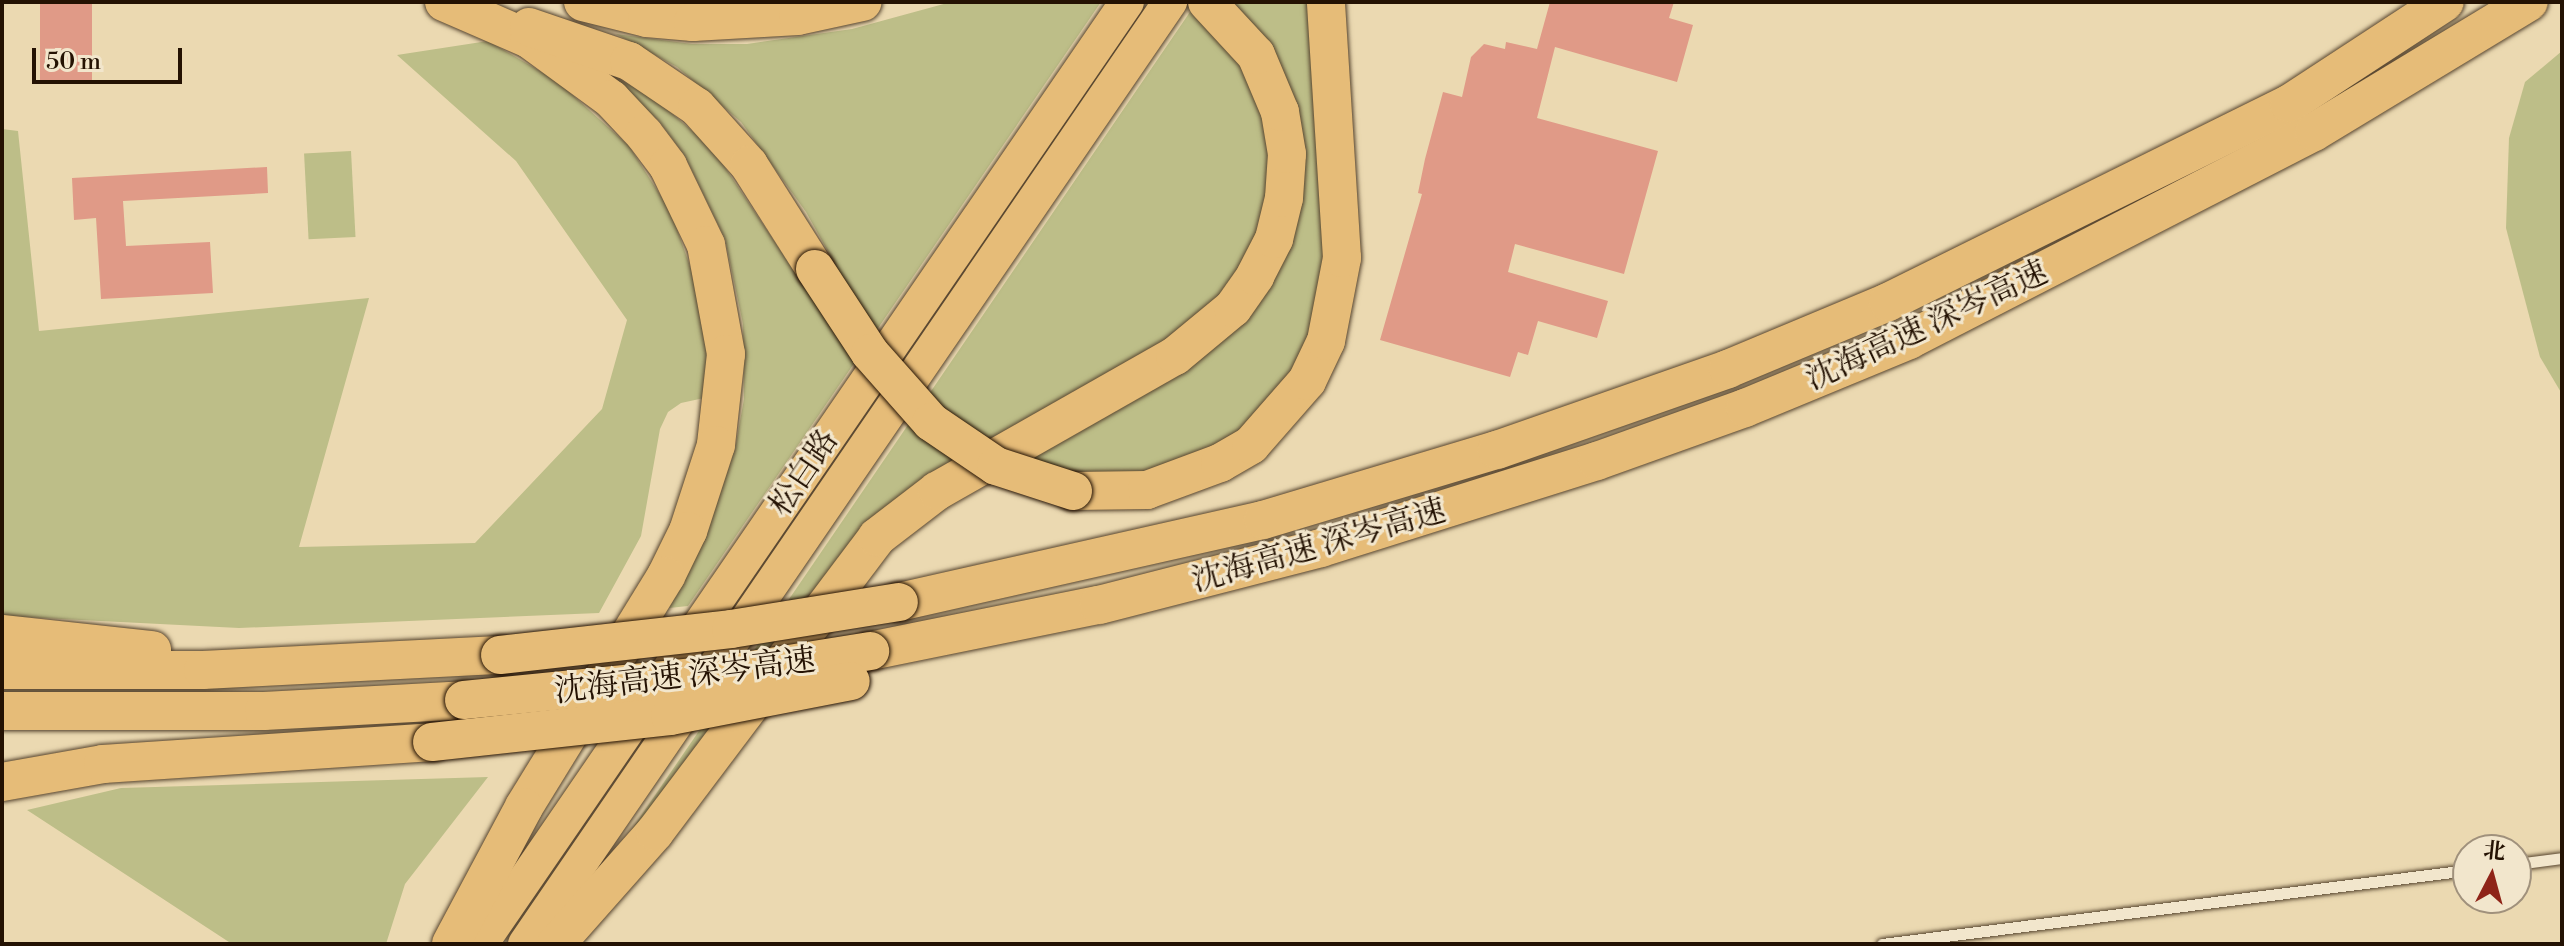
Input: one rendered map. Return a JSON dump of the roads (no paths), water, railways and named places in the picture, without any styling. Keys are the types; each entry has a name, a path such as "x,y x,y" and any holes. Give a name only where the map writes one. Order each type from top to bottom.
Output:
{"highway":[{"path":"583,2 647,18 706,22 798,16 863,2"},
{"path":"556,944 655,832 877,537 937,491 1175,356 1233,308 1274,239 1284,198 1287,154 1280,112 1256,55 1207,2"},
{"path":"458,7 584,42 666,83 727,135 870,353 931,422 996,466 1073,491 1147,490 1220,463 1251,445 1307,381 1326,341 1342,258 1326,2"},
{"name":"沈海高速 深岑高速","path":"2,670 314,667 500,655 731,629 899,602 1263,520 1497,450 1728,369 1888,302 2289,104 2445,2"},
{"name":"沈海高速 深岑高速","path":"2,711 264,711 464,700 733,673 860,666 1420,519 1597,461 1843,369 1909,340 2314,132 2529,2"},
{"path":"451,944 524,807 666,576 688,531 716,445 726,354 706,245 668,166 611,99 569,65 529,39 458,7"},
{"path":"2,634 314,667"},
{"path":"2,782 103,764 432,742 670,716 860,666"}],"main road":[{"name":"松白路","path":"481,944 1127,2"},
{"name":"松白路","path":"525,944 1170,2"}],"lane":[{"path":"2532,862 2562,858"},
{"path":"1882,944 2452,872"}]}
